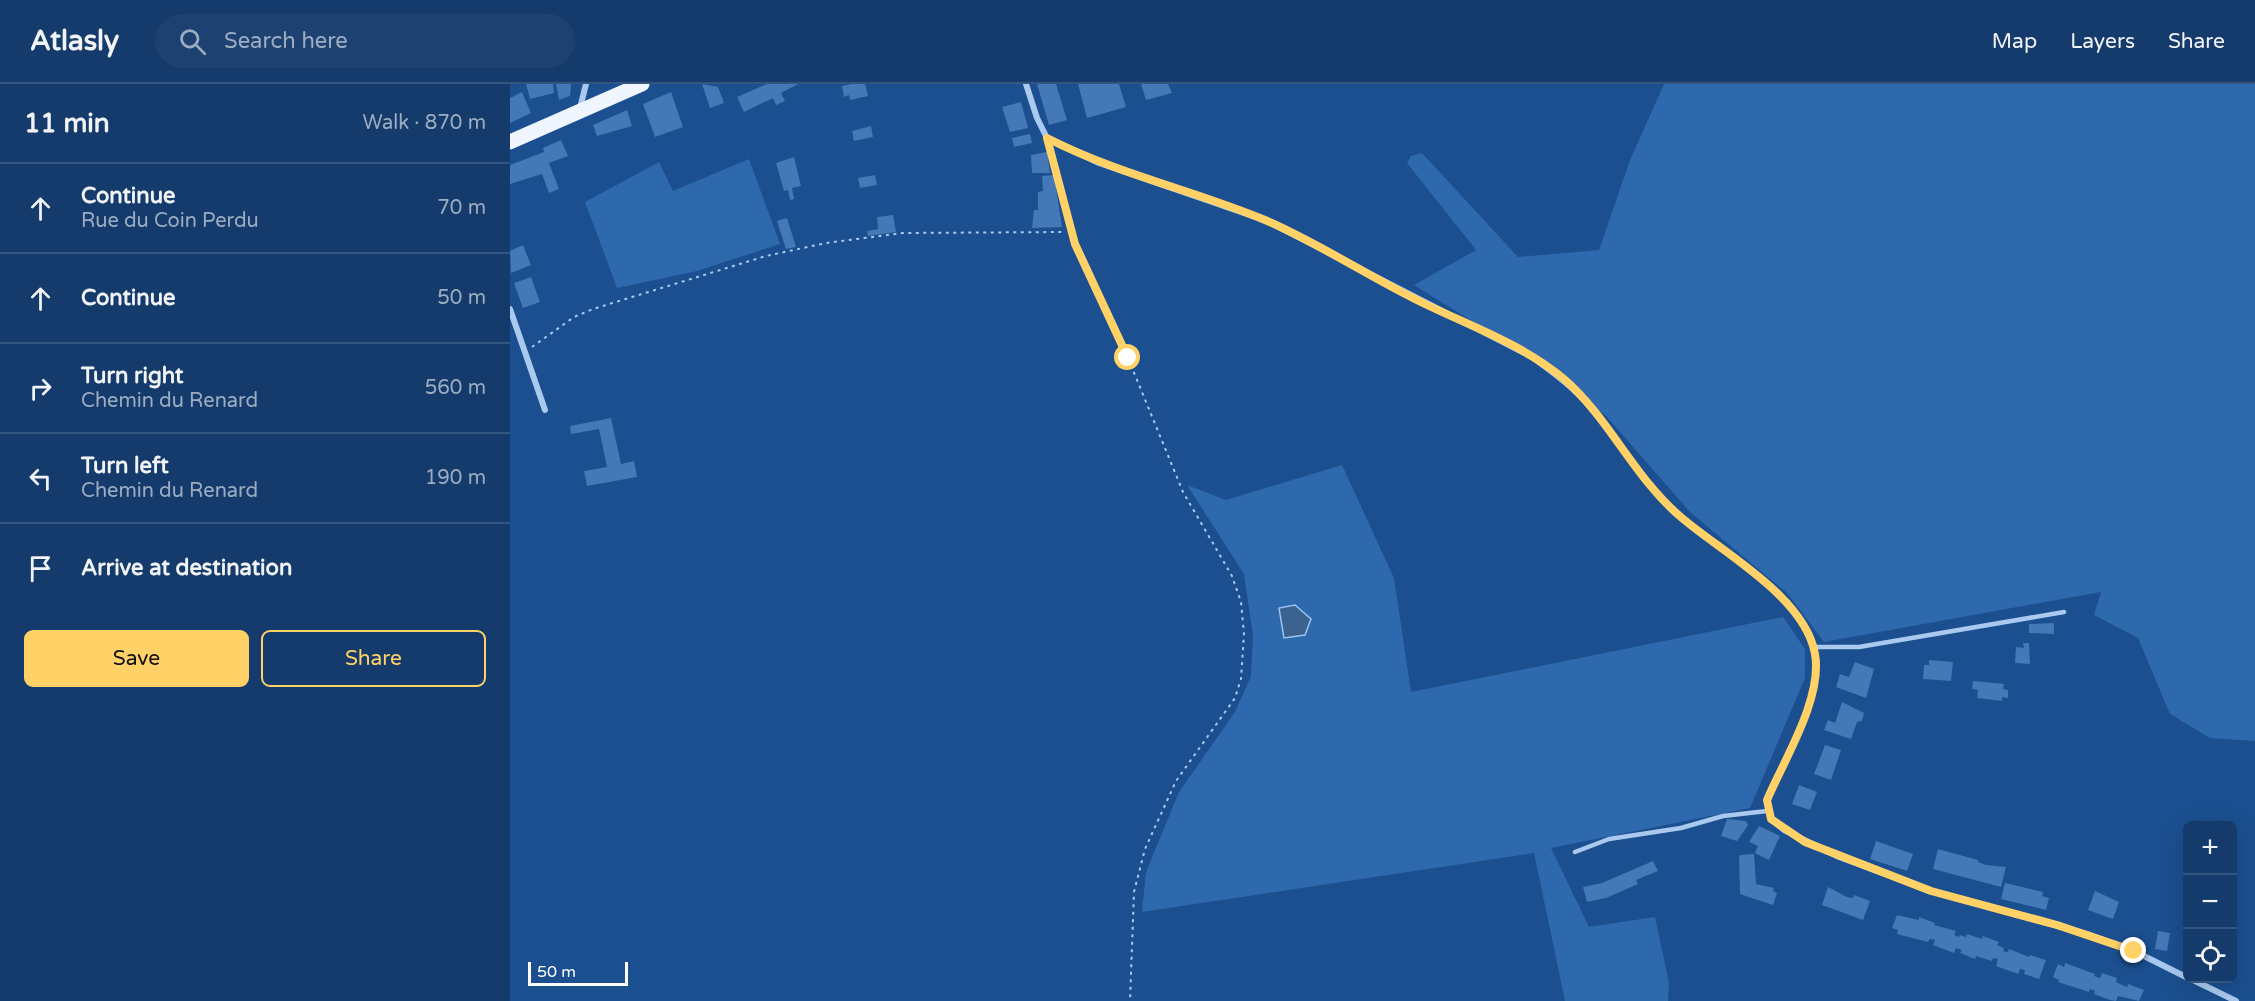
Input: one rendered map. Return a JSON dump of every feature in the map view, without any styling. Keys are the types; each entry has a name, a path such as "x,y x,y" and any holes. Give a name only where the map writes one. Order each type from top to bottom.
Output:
{"main road":[{"path":"510,142 642,84"}],"street":[{"path":"579,111 586,84"},
{"path":"1026,84 1036,118 1047,138 1072,232"},
{"path":"1047,138 1099,163 1267,221 1532,357 1563,378 1583,399 1651,488 1680,517 1760,579 1789,607 1803,626 1816,658 1814,691 1767,800 1767,811 1771,819 1784,830 1839,857 1931,891 2090,935 2134,951 2183,976"},
{"path":"510,309 545,410"},
{"path":"2198,983 2236,1001"}],"lane":[{"path":"1813,647 1859,647 2064,612"},
{"path":"1575,852 1609,839 1681,828 1723,816 1767,811"}],"path":[{"path":"524,353 574,317 593,309 766,256 826,243 903,233 1072,232 1184,492 1232,576 1240,602 1244,634 1241,679 1235,698 1176,781 1145,849 1134,892 1130,1001"}],"shaded area":[{"path":"1664,84 2255,84 2255,741 2210,738 2170,714 2138,638 2094,615 2101,592 1824,642 1787,593 1690,512 1607,417 1542,364 1414,285 1476,250 1407,163 1411,156 1422,153 1518,257 1599,250 1630,160"},
{"path":"749,159 780,244 697,271 617,288 585,202 659,162 673,191"},
{"path":"1342,465 1394,578 1411,692 1783,617 1805,649 1805,678 1750,808 1551,848 1589,927 1655,917 1669,983 1668,1001 1565,1001 1534,853 1142,912 1146,872 1179,792 1235,712 1251,676 1253,636 1244,574 1187,485 1226,500"},
{"path":"1295,605 1311,619 1305,635 1284,638 1279,608"}],"building":[{"path":"526,84 553,84 554,93 530,99"},
{"path":"556,84 571,84 570,96 559,100"},
{"path":"702,84 718,87 724,103 710,108"},
{"path":"767,84 798,84 781,93 785,101 776,105 773,98 744,112 737,97"},
{"path":"865,84 868,96 850,100 849,95 844,97 842,86"},
{"path":"1037,84 1056,84 1067,120 1049,125"},
{"path":"1078,84 1119,84 1126,107 1087,118"},
{"path":"1141,84 1168,84 1172,93 1146,100"},
{"path":"522,92 531,113 510,123 510,98"},
{"path":"671,92 683,127 655,137 643,104"},
{"path":"1021,102 1028,128 1010,132 1002,107"},
{"path":"627,110 632,126 597,136 593,125"},
{"path":"871,126 873,137 854,141 852,131"},
{"path":"1030,134 1032,143 1014,147 1012,138"},
{"path":"561,140 568,156 549,163 559,189 549,193 542,174 510,184 510,165 544,152 543,148"},
{"path":"1047,152 1050,173 1032,173 1031,155"},
{"path":"794,157 801,186 792,188 794,199 790,200 788,190 784,191 776,163"},
{"path":"875,175 877,185 860,188 858,178"},
{"path":"1054,175 1062,227 1032,228 1034,210 1038,210 1038,192 1043,191 1042,176"},
{"path":"893,215 896,232 868,236 867,231 878,229 877,217"},
{"path":"787,218 796,247 786,249 777,221"},
{"path":"523,245 531,265 511,273 510,251"},
{"path":"531,277 540,302 523,308 514,283"},
{"path":"611,418 621,464 634,461 637,477 587,486 584,471 607,467 599,429 571,434 570,426"},
{"path":"2054,623 2054,634 2029,633 2029,624"},
{"path":"2023,643 2029,643 2030,664 2015,663 2016,647 2024,648"},
{"path":"1929,660 1953,662 1951,681 1923,679 1924,665 1929,665"},
{"path":"1855,662 1874,669 1866,698 1836,687 1840,674 1849,677"},
{"path":"1973,681 2004,684 2003,689 2008,690 2008,698 2002,697 2002,701 1977,698 1978,690 1972,689"},
{"path":"1842,702 1864,713 1862,721 1857,722 1851,739 1824,730 1828,720 1835,723"},
{"path":"1825,745 1841,750 1831,780 1814,774"},
{"path":"1799,785 1817,792 1810,810 1792,804"},
{"path":"1727,819 1746,821 1748,825 1737,841 1721,836"},
{"path":"1759,826 1780,836 1769,860 1755,853 1758,846 1749,842"},
{"path":"1876,841 1913,854 1907,871 1870,859"},
{"path":"1938,849 1978,860 1986,865 2006,867 2001,887 1933,869"},
{"path":"1754,854 1756,884 1774,888 1773,891 1777,893 1773,905 1740,894 1739,857"},
{"path":"1653,861 1658,871 1636,880 1638,884 1606,898 1587,902 1583,887 1602,883"},
{"path":"2005,883 2043,892 2042,896 2049,898 2046,910 2001,899"},
{"path":"1828,887 1847,897 1853,898 1854,895 1870,901 1863,920 1822,905"},
{"path":"2095,891 2119,902 2113,919 2088,910"},
{"path":"1897,915 1919,920 1919,917 1935,923 1934,925 1956,931 1954,935 1959,937 1960,935 1966,937 1967,934 1982,939 1983,936 1999,942 1997,945 2004,948 2003,951 2008,952 2009,949 2029,957 2030,955 2046,960 2039,979 2024,974 2025,970 2020,969 2018,974 1996,966 1998,959 1993,958 1992,961 1976,956 1975,959 1960,953 1962,950 1956,948 1954,953 1933,945 1935,940 1930,939 1928,942 1897,934 1898,930 1892,928"},
{"path":"2158,931 2170,933 2167,951 2155,949"},
{"path":"2065,963 2095,974 2094,976 2100,978 2102,973 2117,978 2116,982 2122,985 2127,987 2128,984 2144,990 2139,1001 2118,996 2116,1001 2110,1000 2094,994 2095,991 2090,989 2089,992 2058,982 2059,980 2053,977 2058,964 2064,967"}],"route":[{"path":"1128,358 1075,244 1047,138 1099,163 1267,221 1423,303 1500,340 1532,357 1563,378 1583,399 1651,488 1680,517 1767,585 1789,607 1811,639 1816,658 1814,691 1767,800 1767,811 1771,819 1784,830 1805,842 1931,891 2057,925 2134,951"}]}
